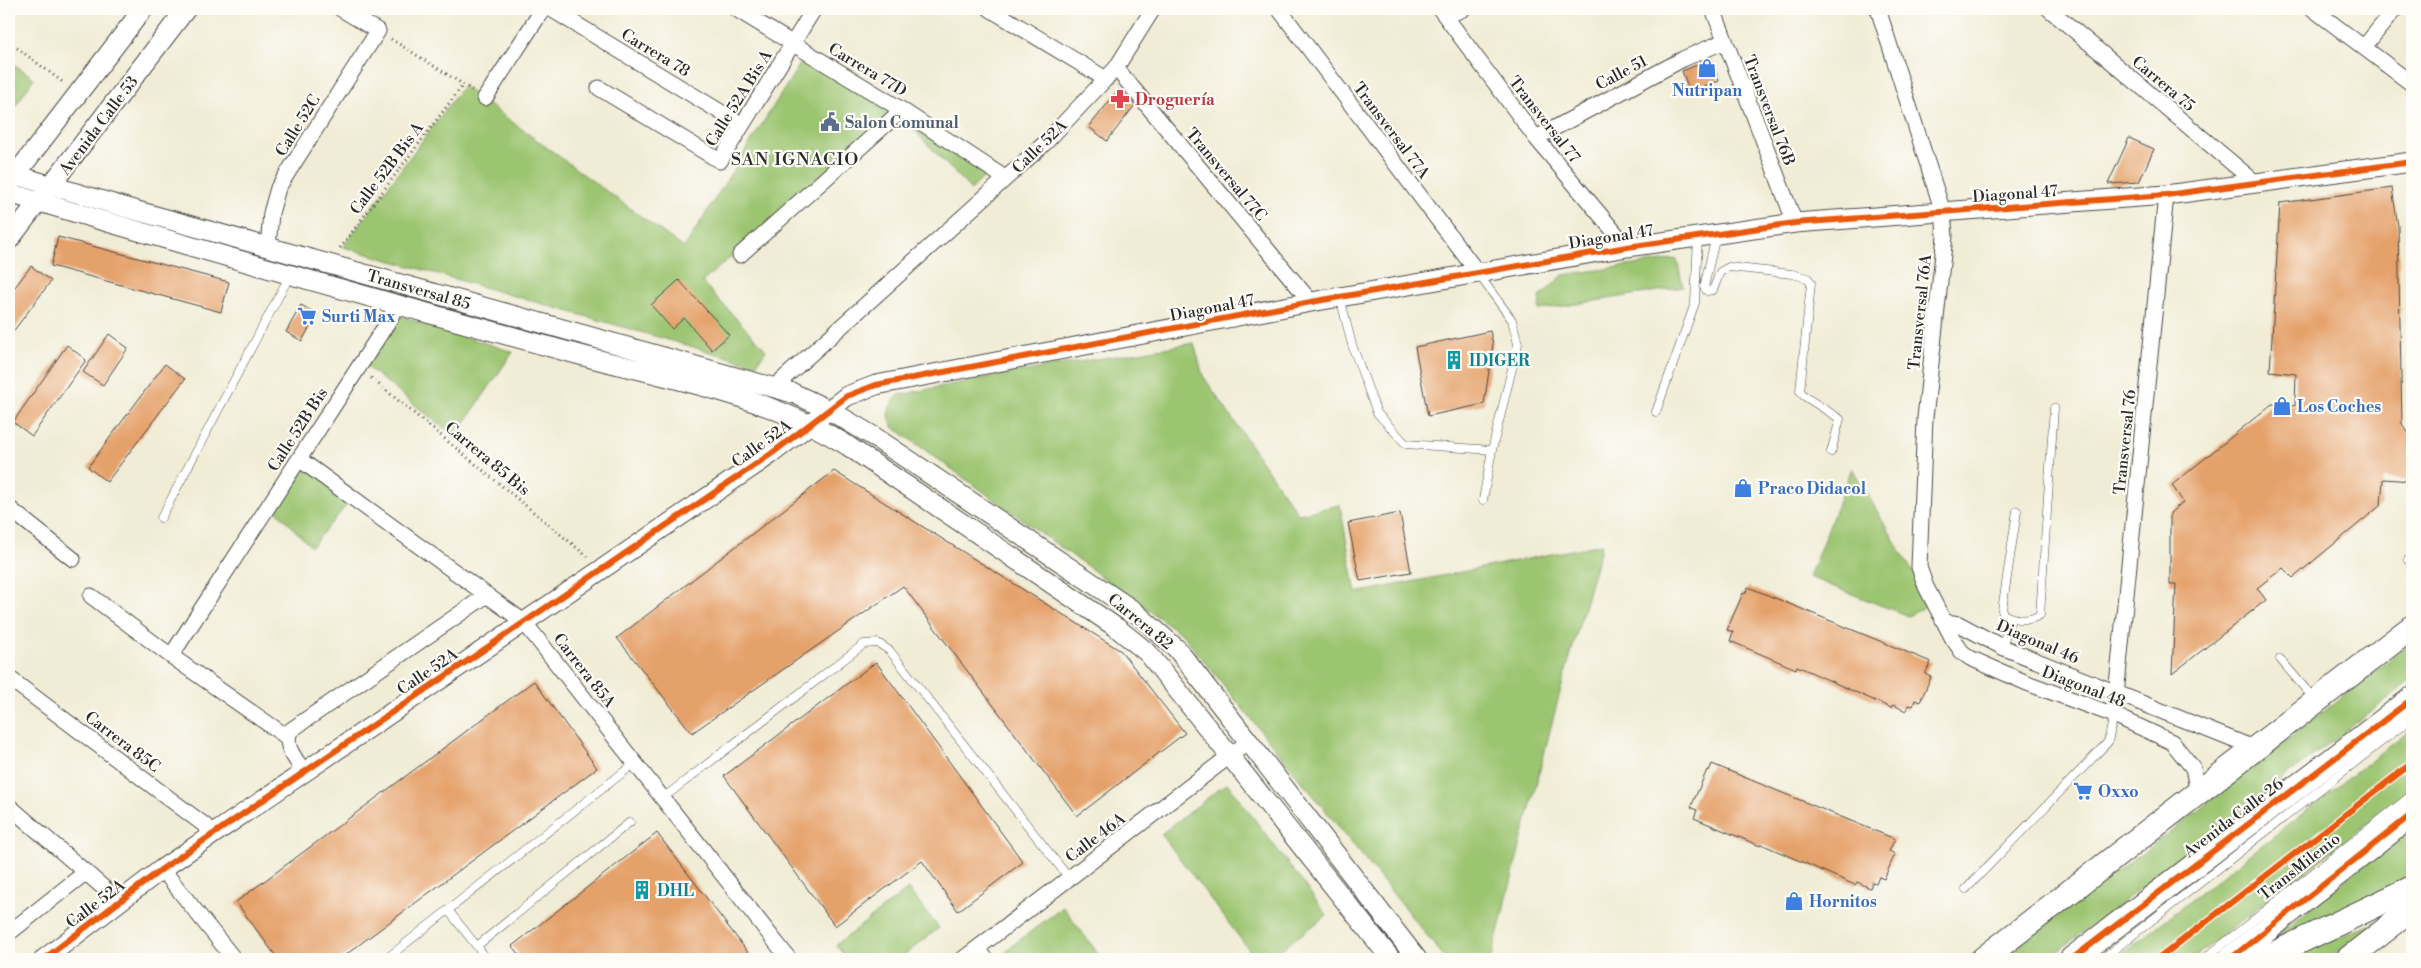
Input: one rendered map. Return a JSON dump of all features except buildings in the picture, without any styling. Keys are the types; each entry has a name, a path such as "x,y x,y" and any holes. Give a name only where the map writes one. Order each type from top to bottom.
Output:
{"main road":[{"path":"1983,959 2412,627"},
{"name":"Avenida Calle 26","path":"2081,957 2412,699"},
{"path":"2230,959 2412,814"},
{"path":"2263,959 2412,888"},
{"path":"2348,959 2412,909"}],"street":[{"path":"11,177 143,9"},
{"name":"Avenida Calle 53","path":"9,240 186,9"},
{"path":"341,9 378,30"},
{"path":"486,98 543,9"},
{"name":"Carrera 78","path":"552,9 742,125"},
{"name":"Carrera 77D","path":"736,9 902,110 1005,178"},
{"name":"Calle 52A Bis A","path":"599,88 720,162 814,9"},
{"path":"990,9 1106,79"},
{"name":"Calle 52A","path":"772,388 1045,143 1116,68 1153,9"},
{"name":"Transversal 77A","path":"1279,9 1478,273"},
{"path":"1443,12 1463,9"},
{"name":"Transversal 76B","path":"1713,9 1795,223"},
{"name":"Transversal 76A","path":"1878,9 1943,212 1945,236 1925,418 1918,567 1926,587 1946,622"},
{"name":"Carrera 75","path":"2049,9 2257,184"},
{"path":"2313,9 2412,84"},
{"path":"2364,47 2395,9"},
{"name":"Transversal 77","path":"1443,12 1536,138 1627,247"},
{"name":"Calle 52C","path":"268,247 271,213 278,188 378,30"},
{"name":"Calle 51","path":"1536,138 1683,59 1725,41"},
{"name":"Transversal 77C","path":"1116,68 1311,302"},
{"path":"740,255 902,110"},
{"name":"Diagonal 47","path":"828,410 848,396 876,385 1311,302 1627,247 1795,223 2166,195 2412,162"},
{"name":"Transversal 85","path":"11,177 51,185 772,388 806,398 828,410"},
{"name":"Transversal 85","path":"9,193 397,304 752,402 811,423"},
{"name":"Transversal 76","path":"2114,714 2118,692 2166,195"},
{"path":"291,274 298,255"},
{"name":"Calle 52B Bis","path":"171,656 203,608 224,571 390,319 397,304"},
{"name":"Calle 52A","path":"44,959 162,869 771,454 828,410"},
{"name":"Carrera 82","path":"828,410 873,436 1134,611 1177,649 1417,959"},
{"name":"Carrera 82","path":"811,423 1117,628 1148,653 1391,959"},
{"name":"Carrera 85A","path":"299,459 524,622 789,959"},
{"path":"9,508 73,559"},
{"path":"304,772 287,745 287,736 291,730 487,594"},
{"path":"91,596 171,656 287,736"},
{"name":"Diagonal 46","path":"1946,622 1959,624 2002,647 2118,692"},
{"name":"Diagonal 48","path":"1946,622 1962,652 1970,658 2027,683 2114,714 2172,742 2192,768 2198,793"},
{"path":"2027,683 2034,660"},
{"name":"Carrera 85C","path":"9,678 215,833"},
{"name":"Diagonal 48","path":"2118,692 2256,749"},
{"name":"Calle 46A","path":"963,959 1248,742"},
{"path":"9,806 120,902"},
{"path":"162,869 234,959"},
{"path":"9,933 86,872"}],"lane":[{"path":"1656,412 1695,304 1707,235"},
{"path":"1707,235 1704,287 1707,291 1713,290 1720,272 1729,267 1792,274 1808,278 1811,283 1800,391 1804,396 1840,419 1832,452"},
{"path":"1478,273 1512,320 1518,344 1482,500"},
{"path":"161,518 291,274"},
{"path":"1340,297 1352,345 1377,413 1406,444 1492,450"},
{"path":"2017,511 2002,610 2003,614 2011,618 2033,620 2040,615 2054,408"},
{"path":"2002,647 2011,618"},
{"path":"663,798 864,644 878,643 890,651 1069,878"},
{"path":"2280,659 2317,702"},
{"path":"1966,889 2108,742 2114,714"},
{"path":"2081,957 2412,718"},
{"path":"386,959 635,764"},
{"name":"TransMilenio","path":"2204,959 2412,795"},
{"path":"477,946 630,822"},
{"path":"448,910 487,959"},
{"path":"980,946 990,959"}],"path":[{"path":"378,30 486,98"},
{"path":"9,42 78,93"}],"green space":[{"path":"805,56 898,112 989,172 971,190 897,112 702,282 766,350 756,365 343,247 463,86 684,248"},
{"path":"9,61 34,78 9,116"},
{"path":"1677,259 1683,287 1539,310 1540,297 1563,275"},
{"path":"397,315 513,352 455,437 366,366"},
{"path":"1194,343 1203,376 1298,514 1340,505 1356,593 1602,544 1559,696 1491,959 1446,959 1183,635 893,427 889,417 890,406 899,395 994,376"},
{"path":"307,457 357,493 311,547 274,508"},
{"path":"1852,468 1925,593 1926,606 1908,616 1809,577"},
{"path":"2412,642 2412,680 2048,959 2000,959 2195,813"},
{"path":"2412,729 2412,789 2192,959 2115,959"},
{"path":"1227,783 1327,915 1269,959 1256,959 1161,834"},
{"path":"2412,826 2412,878 2283,941 2277,935"},
{"path":"908,889 939,928 899,959 847,959 836,945"},
{"path":"1063,907 1102,959 1011,959 1005,951"},
{"path":"2379,921 2330,959 2285,959"}],"cycle path":[{"path":"44,959 162,869 771,454 847,396 876,385 1311,302 1627,247 1795,223 2166,195 2412,162"},
{"path":"2072,959 2412,699"},
{"path":"2158,959 2412,763"},
{"path":"2230,959 2412,814"}],"place":[{"name":"Nutripan","path":"1707,68"},
{"name":"Droguería","path":"1120,99"},
{"name":"Salon Comunal","path":"830,122"},
{"name":"Surti Max","path":"307,316"},
{"name":"IDIGER","path":"1454,360"},
{"name":"Los Coches","path":"2282,406"},
{"name":"Praco Didacol","path":"1743,488"},
{"name":"Oxxo","path":"2083,791"},
{"name":"DHL","path":"642,890"},
{"name":"Hornitos","path":"1794,901"}],"district":[{"name":"SAN IGNACIO","path":"795,159"}]}
